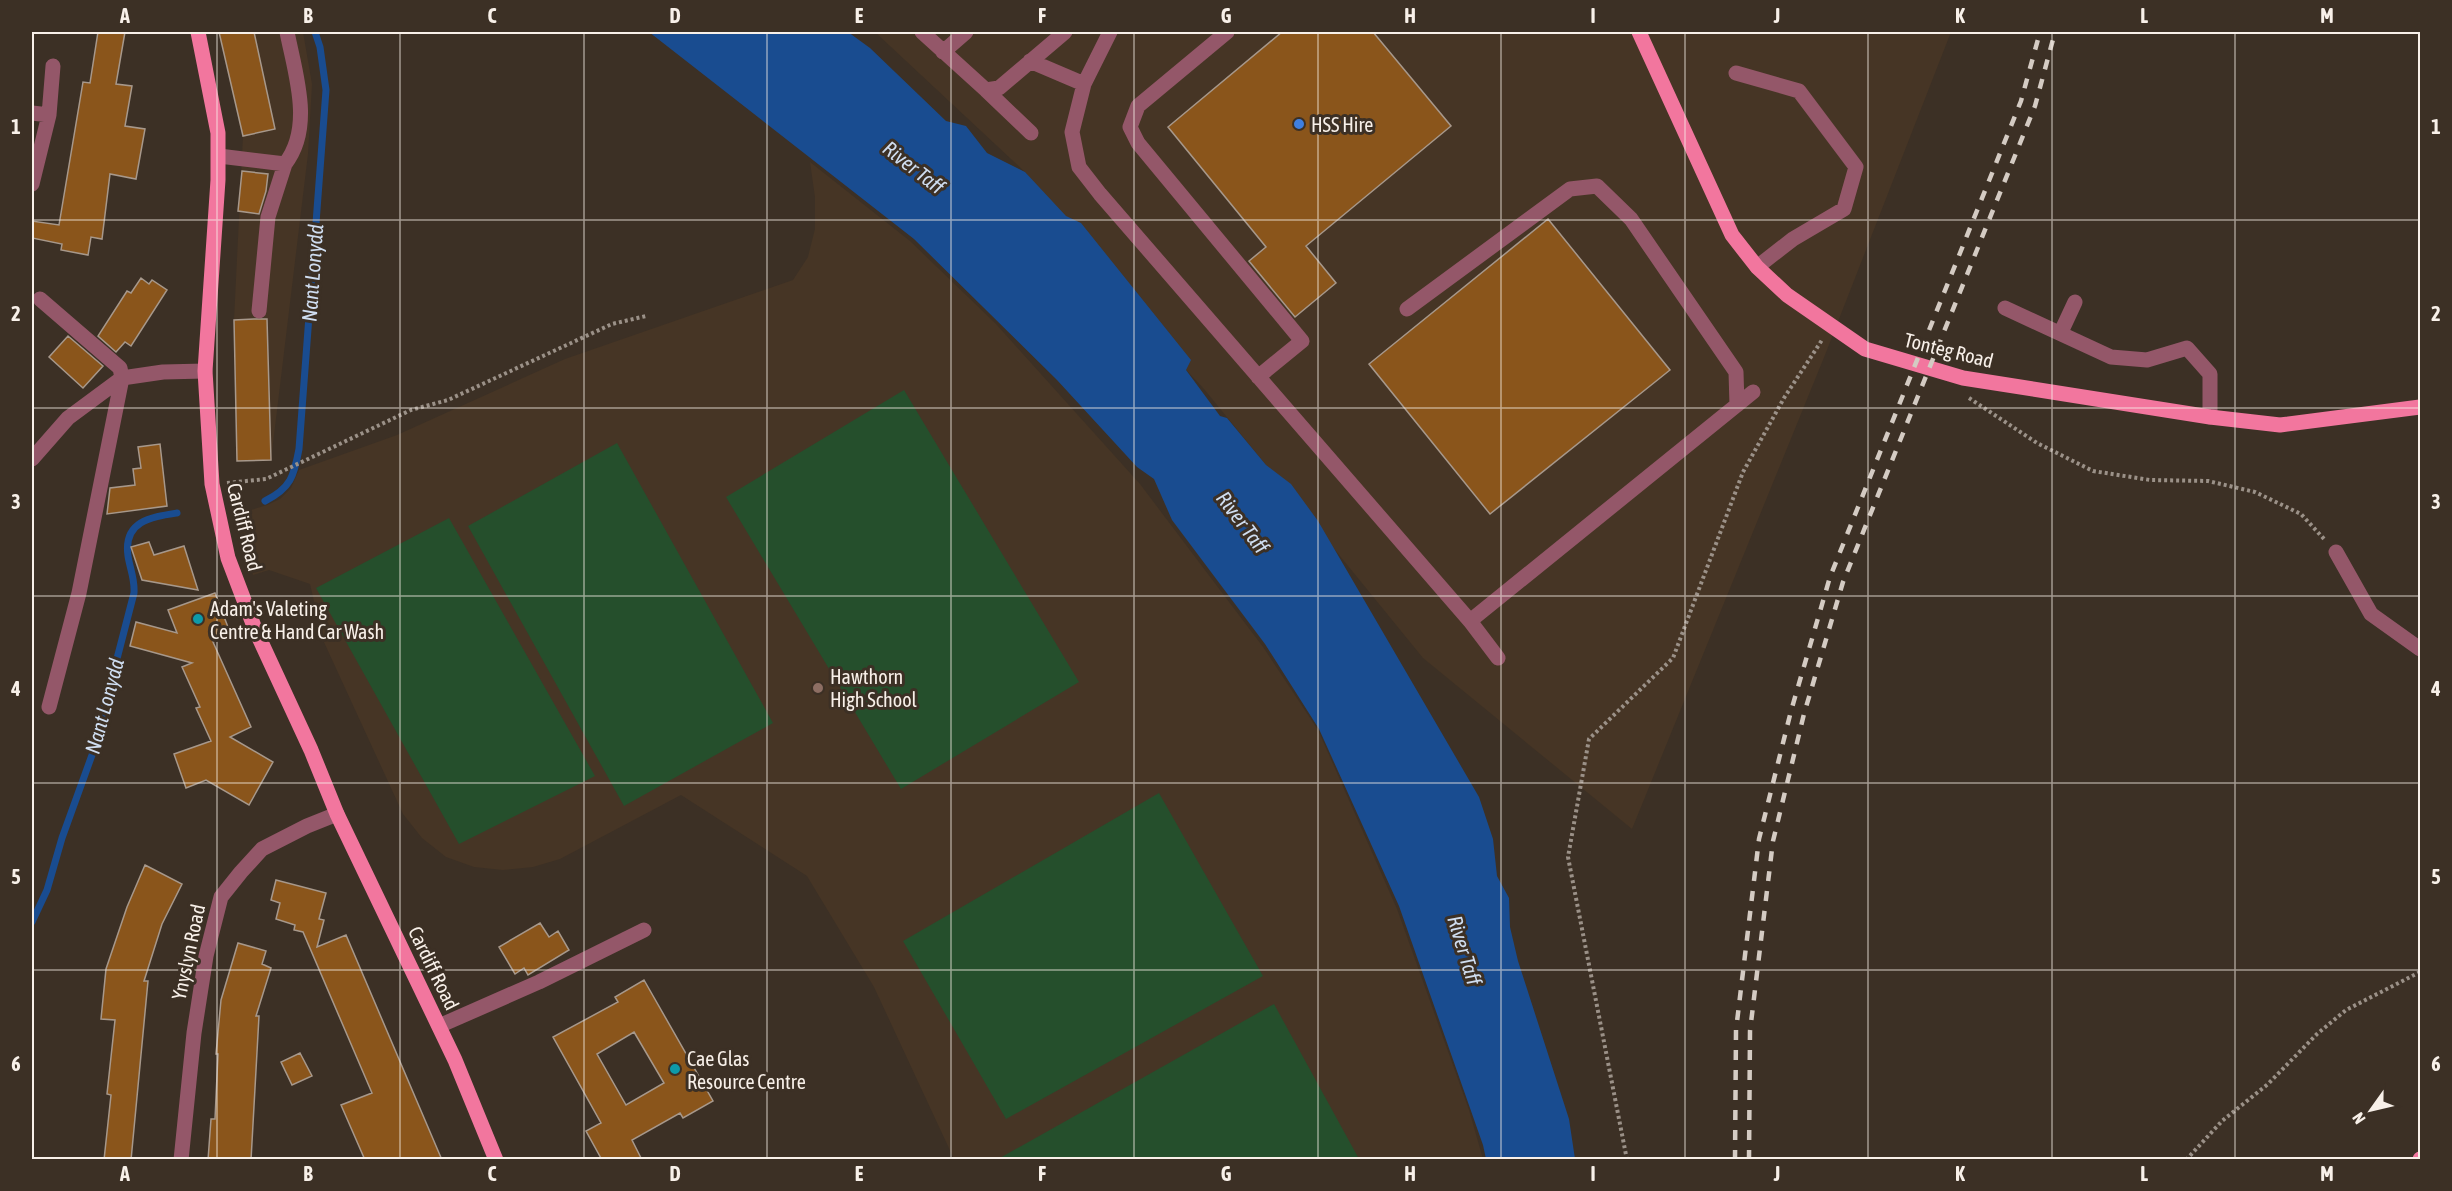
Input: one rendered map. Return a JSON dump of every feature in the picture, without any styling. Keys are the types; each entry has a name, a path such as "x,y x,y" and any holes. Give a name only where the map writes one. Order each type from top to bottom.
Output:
{"main road":[{"name":"Cardiff Road","path":"198,32 218,133 219,156 205,371 212,484 228,558 255,630 311,750 337,814 455,1060 496,1160"},
{"name":"Tonteg Road","path":"1639,32 1732,235 1757,267 1787,295 1865,349 1963,378 2210,417 2280,425 2421,407"}],"street":[{"path":"259,311 268,217 285,164 296,145 301,106 287,32"},
{"path":"922,32 1031,133"},
{"path":"943,52 966,32"},
{"path":"986,90 999,88 1065,32"},
{"path":"1110,32 1084,84 1072,132 1079,167 1470,621 1498,658"},
{"path":"1227,32 1138,106 1130,127 1138,143 1302,340 1258,377"},
{"path":"1030,61 1084,84"},
{"path":"32,183 49,115 53,66"},
{"path":"1736,73 1799,90 1856,167 1844,209 1793,239 1757,267"},
{"path":"32,113 49,115"},
{"path":"219,156 285,164"},
{"path":"1407,309 1570,189 1597,186 1631,219 1736,372 1737,405"},
{"path":"40,299 120,368 122,378 81,581 49,707"},
{"path":"2061,332 2075,302"},
{"path":"2006,308 2111,357 2147,360 2187,348 2210,374 2210,417"},
{"path":"32,459 68,418 122,378 163,372 205,371"},
{"path":"1470,621 1752,392"},
{"path":"2336,552 2371,614 2421,649"},
{"name":"Ynyslyn Road","path":"181,1160 194,1033 206,956 221,897 262,849 307,826 337,814"},
{"path":"439,1026 539,982 644,930"}],"path":[{"path":"212,484 266,479 411,410 448,400 612,324 646,316"},
{"path":"1627,1160 1568,856 1588,739 1673,658 1743,472 1784,398 1826,334"},
{"path":"1966,396 2037,442 2093,471 2150,480 2208,481 2255,492 2301,514 2336,552"},
{"path":"2186,1160 2222,1121 2268,1084 2317,1034 2346,1011 2421,972"}],"shaded area":[{"path":"219,32 303,32 312,84 308,154 271,460 237,461 234,320 243,136"},
{"path":"875,32 1951,32 1825,355 1632,829 1423,658 1204,389 1116,295 1025,172"},
{"name":"Hawthorn High School","path":"810,162 910,241 996,324 1140,484 1263,647 1318,730 1397,909 1469,1110 1483,1159 954,1159 874,987 807,876 681,795 560,859 533,867 503,870 474,867 446,857 422,838 403,814 323,640 310,584 269,570 253,575 235,515 280,499 291,488 299,470 397,435 565,359 793,280 808,257 815,229 815,197"}],"green space":[{"path":"904,390 1079,682 901,789 726,497"},
{"path":"617,443 773,723 624,806 468,526"},
{"path":"449,518 595,776 459,844 316,588"},
{"path":"1159,793 1263,976 1006,1119 903,941"},
{"path":"1274,1004 1359,1159 998,1159"}],"water":[{"name":"River Taff","path":"649,32 848,32 870,48 946,121 966,126 987,153 1025,172 1066,216 1081,223 1191,360 1186,370 1220,416 1227,418 1266,465 1291,484 1318,521 1479,797 1493,839 1497,876 1509,898 1510,927 1518,961 1569,1119 1575,1159 1486,1159 1399,906 1319,729 1265,644 1172,520 1154,479 1137,467 1057,380 914,239"}],"building":[{"path":"98,32 125,32 116,84 132,86 125,126 145,129 136,179 110,174 102,239 91,237 88,255 61,250 62,244 32,238 32,221 59,225 83,82 90,83"},
{"path":"219,32 254,32 275,129 243,136"},
{"path":"1282,32 1373,32 1451,126 1306,246 1336,283 1295,317 1249,261 1266,247 1168,127"},
{"path":"242,171 268,174 259,214 238,211"},
{"path":"1548,219 1670,370 1490,514 1369,364"},
{"path":"141,278 149,284 152,280 167,290 131,346 125,342 116,352 98,336 127,291 131,293"},
{"path":"267,319 271,460 237,461 234,320"},
{"path":"68,336 103,366 83,388 49,357"},
{"path":"160,444 167,506 107,514 110,488 135,485 133,469 141,468 138,447"},
{"path":"149,542 154,555 184,546 198,590 142,580 131,547"},
{"path":"215,593 231,635 213,642 251,727 230,737 273,762 249,805 206,780 186,788 174,754 211,741 196,708 200,707 182,667 192,663 130,646 136,622 177,633 168,610"},
{"path":"145,865 182,884 162,924 144,981 148,981 131,1160 104,1160 111,1095 107,1094 115,1020 101,1019 106,969 127,907"},
{"path":"276,880 326,893 319,919 324,920 317,947 346,935 442,1160 365,1160 341,1105 372,1093 303,932 294,930 295,925 276,919 280,903 271,900"},
{"path":"540,923 549,937 558,931 569,950 528,975 524,968 515,974 499,947"},
{"path":"238,943 266,951 262,964 271,968 256,1016 259,1016 251,1160 208,1160 211,1119 215,1119 218,1054 216,1054 221,1000"},
{"name":"Cae Glas Resource Centre","path":"644,980 713,1101 683,1118 680,1113 632,1140 642,1160 602,1160 586,1131 601,1123 553,1037 618,1002 615,997","holes":["634,1032 664,1083 626,1105 597,1054"]},
{"path":"300,1053 312,1076 292,1085 281,1062"}],"waterway":[{"name":"Nant Lonydd","path":"265,501 281,491 290,480 299,449 326,90 320,47 315,32"},
{"name":"Nant Lonydd","path":"32,922 47,890 62,838 92,755 134,593 128,556 130,535 134,528 149,519 177,513"}],"railway":[{"path":"1735,1160 1736,1030 1759,839 1791,711 1830,577 2021,101 2040,32"},
{"path":"1749,1160 1750,1031 1773,841 1804,714 1843,582 2035,106 2055,32"}],"place":[{"name":"HSS Hire","path":"1299,124"},
{"name":"Adam's Valeting Centre & Hand Car Wash","path":"198,619"},
{"name":"Hawthorn High School","path":"818,688"},
{"name":"Cae Glas Resource Centre","path":"675,1069"}]}
